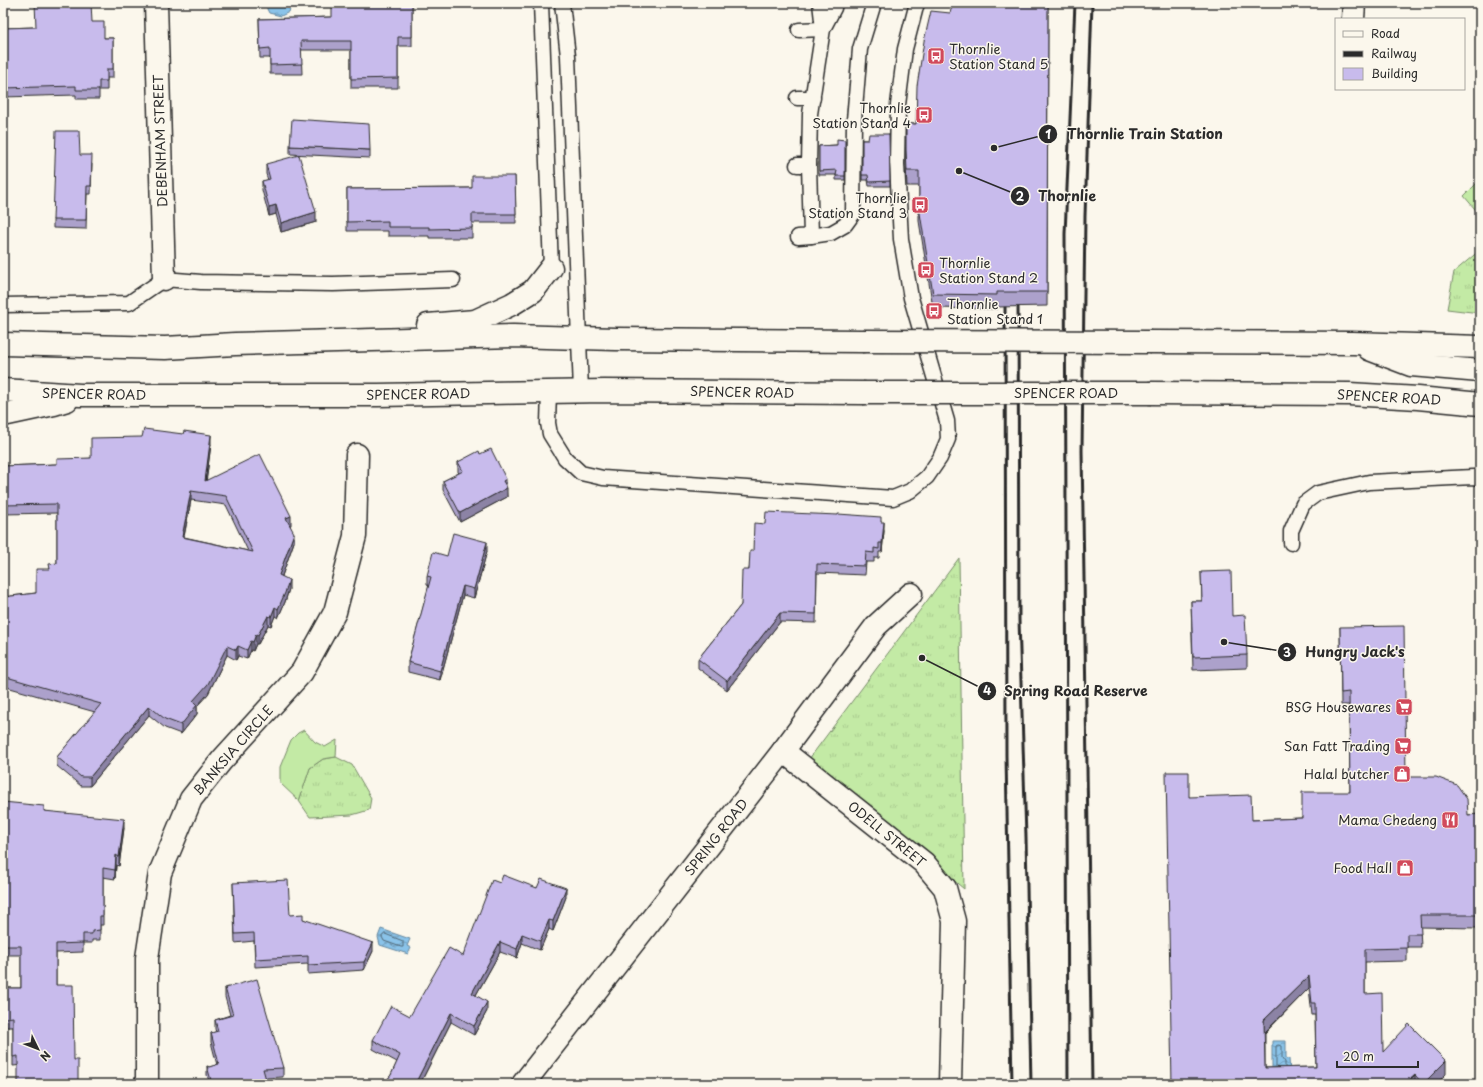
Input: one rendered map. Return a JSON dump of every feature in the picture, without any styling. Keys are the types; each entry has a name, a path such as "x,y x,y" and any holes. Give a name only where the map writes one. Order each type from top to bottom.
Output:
{"main road":[{"name":"DEBENHAM STREET","path":"156,3 164,279"},
{"path":"1353,18 1354,3"},
{"path":"236,344 277,330 378,329 475,321 512,304 533,291 551,268"},
{"path":"3,344 164,348 236,344 513,336 616,339 1353,343 1480,347"},
{"path":"1353,343 1411,365 1480,371"},
{"name":"SPENCER ROAD","path":"3,390 80,395 378,395 581,391 1349,394 1418,398 1480,404"},
{"path":"3,415 54,404 80,395"},
{"name":"BANKSIA CIRCLE","path":"147,1084 147,958 160,873 191,799 222,760 302,672 335,612 355,536 357,455"},
{"name":"SPRING ROAD","path":"523,1084 783,751 876,626 911,594"},
{"name":"ODELL STREET","path":"783,751 924,862 946,888 954,922 950,1084"}],"lane":[{"path":"541,3 551,268"},
{"path":"562,3 568,56 581,391"},
{"path":"820,3 823,29 803,165 805,236 832,232 845,225 853,214 854,120 860,49 874,3"},
{"path":"823,29 835,3"},
{"path":"549,392 548,423 550,434 565,458 581,473 603,478 893,498 910,491 927,477 940,458 948,439 947,420 910,298 901,238 897,164 898,105 906,49 917,3"},
{"path":"799,30 823,29"},
{"path":"797,98 812,98"},
{"path":"3,305 129,303 164,279 201,282 333,284 453,280"},
{"path":"1291,543 1291,531 1303,504 1318,492 1369,482 1473,477 1480,478"}],"green space":[{"path":"1480,180 1480,215 1464,196"},
{"path":"1480,250 1480,313 1447,309 1454,272"},
{"path":"959,558 964,889 809,759"},
{"path":"304,730 315,742 325,747 337,740 336,757 323,759 310,768 299,801 280,783 280,767 291,740 298,733"},
{"path":"336,757 352,765 371,798 369,810 352,815 310,817 299,801 310,768 323,759"}],"water":[{"path":"267,3 299,3 291,6 289,12 281,16 269,13"},
{"path":"381,929 410,939 407,946 411,948 408,954 380,945 378,937"},
{"path":"1272,1041 1286,1041 1286,1058 1289,1059 1290,1073 1272,1073"}],"building":[{"path":"35,3 91,3 92,22 104,22 104,38 113,38 113,69 107,69 107,81 99,81 99,90 76,90 76,86 3,88 3,28 36,27"},
{"path":"332,3 412,3 412,37 398,37 398,78 351,79 351,41 301,41 302,64 270,65 270,48 260,49 259,19 332,17"},
{"path":"953,3 1048,3 1047,292 997,292 997,295 933,294 919,207 919,171 907,171 906,124 916,124 917,86 924,41 931,11 950,13"},
{"path":"292,119 369,124 370,150 290,146"},
{"path":"3,121 6,121 6,184 3,184"},
{"path":"56,131 79,131 80,155 92,155 91,186 87,186 86,220 53,220"},
{"path":"869,134 889,134 890,181 869,182 868,175 862,175 862,140 868,140"},
{"path":"837,139 845,140 845,176 836,176 837,170 819,171 819,146 837,145"},
{"path":"299,155 316,212 281,223 276,205 269,207 262,181 270,179 266,164"},
{"path":"472,176 515,176 516,214 472,214 472,228 429,229 429,227 388,227 388,221 347,222 347,189 472,188"},
{"path":"144,429 183,434 184,431 211,435 205,481 260,454 291,516 286,518 294,533 279,575 289,580 278,609 275,607 271,617 268,616 258,635 256,634 253,642 251,641 247,650 238,646 236,650 227,646 208,684 193,701 197,705 181,725 165,719 149,706 90,777 81,777 57,757 101,704 3,676 3,597 36,593 36,569 50,569 49,564 57,563 57,504 3,505 3,466 57,464 57,459 91,458 91,438 142,437","holes":["191,491 226,496 253,552 182,537"]},
{"path":"491,449 506,479 503,481 507,488 460,513 443,481 463,471 458,462 479,451 480,454"},
{"path":"766,512 881,517 881,522 884,522 882,543 879,543 879,549 874,548 874,553 866,552 865,566 817,564 816,614 780,613 727,681 698,659 741,605 742,570 749,570 750,551 753,551 754,523 765,524"},
{"path":"453,533 487,542 474,589 463,586 440,671 408,662 431,577 427,576 433,552 447,556"},
{"path":"1231,571 1232,616 1245,615 1247,655 1193,657 1191,601 1202,601 1201,572"},
{"path":"1404,626 1406,777 1436,777 1457,785 1467,799 1468,815 1480,814 1480,956 1478,915 1420,915 1421,934 1407,934 1407,948 1365,949 1365,994 1382,993 1383,1052 1409,1024 1446,1061 1423,1084 1415,1075 1405,1084 1172,1084 1166,772 1189,772 1189,797 1251,795 1252,820 1302,818 1302,792 1350,792 1349,692 1341,693 1340,627","holes":["1309,976 1312,1003 1315,1003 1316,1067 1265,1068 1264,1020"]},
{"path":"3,802 44,806 44,811 124,819 119,857 116,855 115,870 103,868 103,916 100,916 100,930 92,931 92,934 83,934 83,943 56,944 56,985 73,985 74,1060 78,1060 78,1084 18,1084 18,1056 13,1057 13,1017 5,1018 5,988 21,988 21,946 3,946"},
{"path":"503,875 537,888 541,879 566,888 553,921 549,920 540,941 522,934 517,949 500,942 472,993 487,1002 474,1026 451,1013 415,1084 384,1084 391,1075 400,1055 373,1040 391,1006 410,1016 449,948 463,956 492,880 500,883"},
{"path":"288,880 290,915 303,914 303,919 373,943 364,962 308,965 308,956 255,959 254,933 235,934 233,883"},
{"path":"257,979 283,1068 263,1069 267,1083 212,1084 207,1066 209,1067 219,1064 211,1033 218,1031 215,1020 233,1015 225,988"}],"railway":[{"path":"1068,1084 1065,234 1075,3"},
{"path":"1092,3 1085,216 1082,451 1092,1084"},
{"path":"1005,296 1006,756 1012,1084"},
{"path":"1018,296 1019,620 1026,837 1031,1084"}],"place":[{"name":"Thornlie Station Stand 5","path":"936,56"},
{"name":"Thornlie Station Stand 4","path":"924,115"},
{"name":"Thornlie Train Station","path":"994,148"},
{"name":"Thornlie","path":"959,171"},
{"name":"Thornlie Station Stand 3","path":"920,205"},
{"name":"Thornlie Station Stand 2","path":"926,270"},
{"name":"Thornlie Station Stand 1","path":"934,311"},
{"name":"Hungry Jack's","path":"1224,642"},
{"name":"Spring Road Reserve","path":"922,658"},
{"name":"BSG Housewares","path":"1404,707"},
{"name":"San Fatt Trading","path":"1403,746"},
{"name":"Halal butcher","path":"1402,774"},
{"name":"Mama Chedeng","path":"1450,820"},
{"name":"Food Hall","path":"1405,868"}]}
